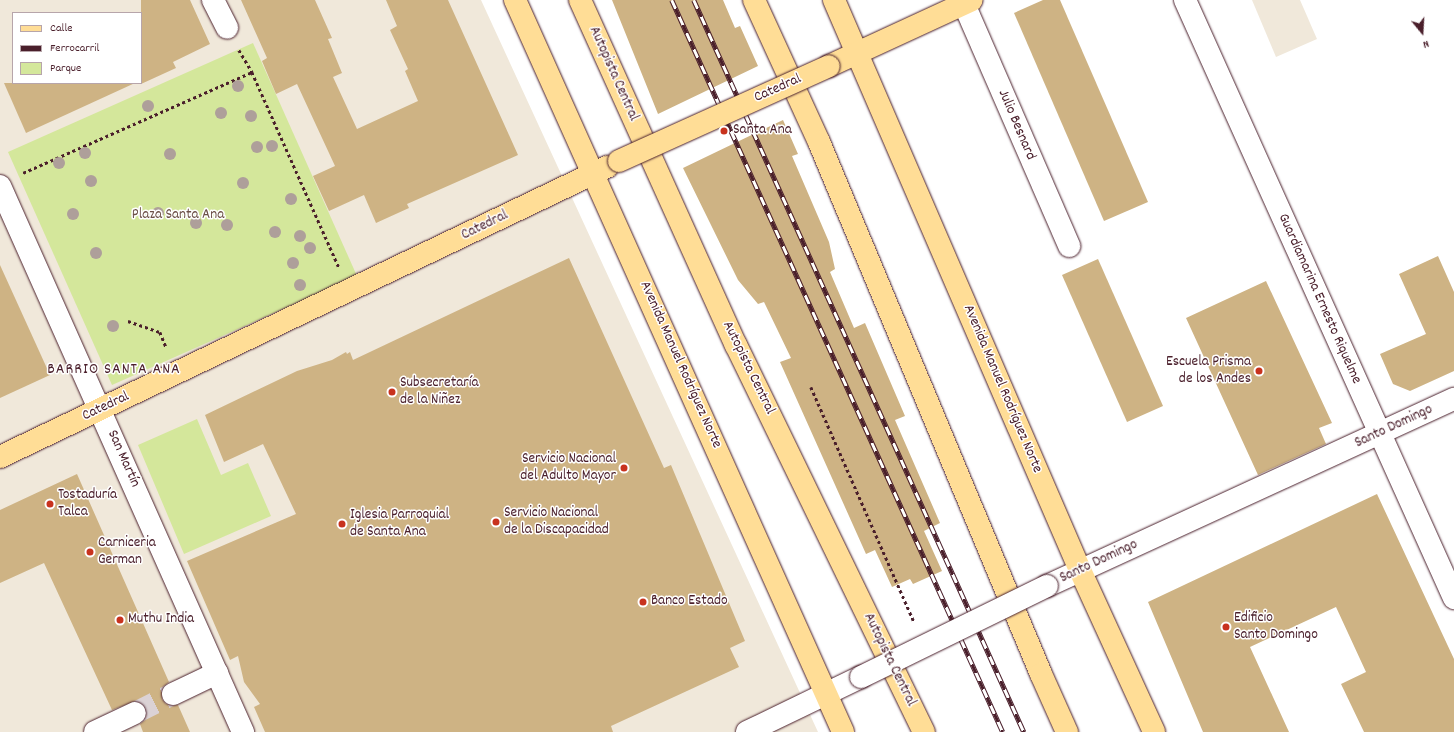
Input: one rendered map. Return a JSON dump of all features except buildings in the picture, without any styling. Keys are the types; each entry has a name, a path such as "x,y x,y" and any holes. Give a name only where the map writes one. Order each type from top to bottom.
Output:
{"main road":[{"name":"Avenida Manuel Rodríguez Norte","path":"515,0 594,172 842,732"},
{"name":"Autopista Central","path":"580,0 736,345 924,732"},
{"path":"754,0 820,142 1041,674 1067,732"},
{"name":"Avenida Manuel Rodríguez Norte","path":"834,0 1080,570 1154,732"},
{"name":"Catedral","path":"0,457 350,291 594,172 968,2"}],"street":[{"path":"213,0 227,28"},
{"name":"Guardiamarina Ernesto Riquelme","path":"1185,0 1454,598"},
{"name":"Julio Besnard","path":"968,2 1069,246"},
{"name":"San Martín","path":"0,186 101,409 243,732"},
{"name":"Santo Domingo","path":"747,732 1080,570 1380,435 1454,399"},
{"path":"173,694 217,673"},
{"path":"95,732 135,712"}],"path":[{"path":"22,174 252,72 350,291"},
{"path":"128,321 160,332"},
{"path":"811,387 916,626"}],"shaded area":[{"path":"0,0 481,0 818,732 0,732"},
{"path":"1252,0 1300,0 1317,39 1276,57"}],"green space":[{"name":"Plaza Santa Ana","path":"253,43 357,276 112,385 8,152"},
{"path":"197,419 221,475 248,463 271,516 184,554 138,445"}],"tunnel":[{"path":"135,713 173,694"}],"railway":[{"path":"672,0 1003,732"},
{"path":"694,0 1024,732"}],"place":[{"name":"Santa Ana","path":"724,131"},
{"name":"Escuela Prisma de los Andes","path":"1259,371"},
{"name":"Subsecretaría de la Niñez","path":"392,392"},
{"name":"Servicio Nacional del Adulto Mayor","path":"624,468"},
{"name":"Tostaduría Talca","path":"50,504"},
{"name":"Servicio Nacional de la Discapacidad","path":"496,522"},
{"name":"Iglesia Parroquial de Santa Ana","path":"342,524"},
{"name":"Carniceria German","path":"90,552"},
{"name":"Banco Estado","path":"643,602"},
{"name":"Muthu India","path":"120,620"},
{"name":"Edificio Santo Domingo","path":"1226,627"}],"district":[{"name":"BARRIO SANTA ANA","path":"114,370"}]}
